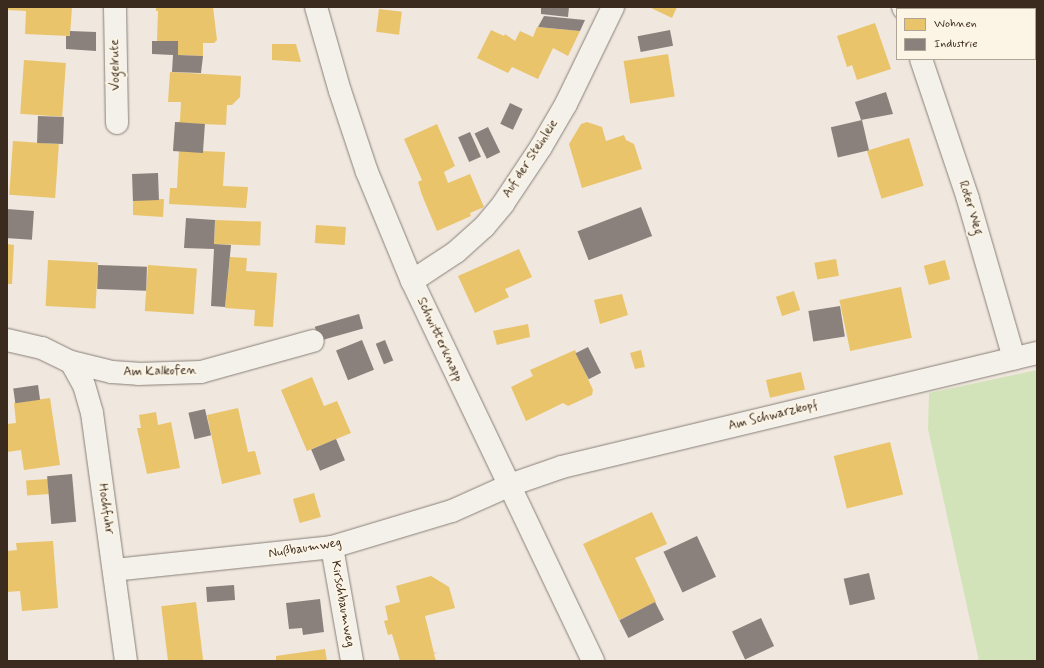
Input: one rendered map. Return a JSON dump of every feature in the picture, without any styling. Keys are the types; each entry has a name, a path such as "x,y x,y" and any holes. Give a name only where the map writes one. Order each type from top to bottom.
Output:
{"street":[{"name":"Vogelrute","path":"115,7 117,123"},
{"name":"Schwitterknapp","path":"316,7 340,91 365,165 412,281 593,661"},
{"name":"Auf der Steinleie","path":"412,281 456,252 484,226 502,204 541,147 566,104 613,7"},
{"name":"Roter Weg","path":"920,60 968,199 1014,358"},
{"name":"Am Kalkofen","path":"7,340 42,348 71,362 112,372 131,374 201,372 313,341"},
{"name":"Am Schwarzkopf","path":"510,485 562,467 1037,353"},
{"name":"Hochfuhr","path":"71,362 84,385 92,413 126,661"},
{"name":"Nußbaumweg","path":"114,570 332,547 452,511 510,485"},
{"name":"Kirschbaumweg","path":"332,547 352,661"}],"green space":[{"path":"1037,370 1037,661 979,661 928,429 929,393"}],"building: Wohnen":[{"path":"7,7 72,7 70,36 25,34 26,11 7,10"},
{"path":"156,7 213,7 217,40 214,43 203,43 203,56 178,55 178,41 157,41 158,11 156,11"},
{"path":"649,7 677,7 672,18"},
{"path":"379,9 402,12 399,35 376,32"},
{"path":"875,23 891,69 857,80 852,65 847,67 837,36"},
{"path":"537,27 580,31 568,56 553,48 538,79 512,67 508,73 477,58 491,30 504,36 505,34 515,41 520,31 533,37"},
{"path":"272,44 296,44 301,62 272,60"},
{"path":"668,54 675,96 630,104 624,61"},
{"path":"24,60 66,63 62,117 20,114"},
{"path":"170,72 241,76 240,97 232,105 227,105 226,125 177,123 180,121 181,102 168,102"},
{"path":"587,122 602,127 606,141 624,135 626,140 634,144 642,169 582,188 569,144 581,124"},
{"path":"437,124 455,166 444,172 448,183 470,174 484,207 470,213 471,216 437,231 418,182 422,180 404,139"},
{"path":"909,138 924,186 882,199 867,151"},
{"path":"13,141 59,144 55,198 9,195"},
{"path":"179,150 225,152 223,186 248,187 246,208 169,204 170,188 177,188"},
{"path":"164,199 163,217 133,215 133,200"},
{"path":"215,220 261,222 260,246 214,244"},
{"path":"316,225 346,227 345,245 315,243"},
{"path":"7,244 14,245 12,284 7,284"},
{"path":"519,249 532,277 505,289 509,297 475,313 458,276"},
{"path":"230,257 247,258 246,271 277,273 273,327 254,326 255,310 225,308"},
{"path":"836,259 839,276 817,280 814,263"},
{"path":"48,260 98,263 96,309 46,306"},
{"path":"945,260 950,279 929,285 924,266"},
{"path":"148,265 197,268 194,314 145,311"},
{"path":"901,287 912,338 850,351 839,300"},
{"path":"794,291 800,310 782,316 776,297"},
{"path":"622,294 628,315 600,324 594,300"},
{"path":"528,324 530,337 497,345 493,331"},
{"path":"575,350 593,390 592,395 568,406 563,403 526,421 511,387 533,376 530,370"},
{"path":"641,350 645,367 635,369 630,353"},
{"path":"801,372 805,390 770,398 766,380"},
{"path":"312,377 324,406 337,401 351,433 307,451 281,390"},
{"path":"50,398 60,465 24,470 21,450 7,452 7,424 16,423 14,403"},
{"path":"238,408 248,452 255,451 261,474 222,484 207,415"},
{"path":"156,412 158,425 171,422 180,468 147,474 137,428 141,428 139,415"},
{"path":"890,442 903,494 847,508 834,456"},
{"path":"48,479 49,494 27,495 26,481"},
{"path":"314,493 321,517 300,523 293,499"},
{"path":"652,512 667,544 635,558 656,602 619,620 583,544"},
{"path":"53,541 58,608 22,611 20,591 7,592 7,551 17,550 16,543"},
{"path":"431,576 449,587 455,608 425,616 434,653 438,652 434,654 436,661 400,661 392,634 388,635 384,621 388,620 385,606 400,602 396,586"},
{"path":"196,602 203,661 168,661 161,606"},
{"path":"325,649 327,661 276,661 276,656"}],"building: Industrie":[{"path":"541,7 569,7 568,17 541,14"},
{"path":"544,16 585,20 580,31 538,27"},
{"path":"670,30 673,46 641,52 638,36"},
{"path":"70,31 96,32 96,51 66,49 66,36 70,36"},
{"path":"152,41 178,41 178,55 203,56 201,73 172,72 173,55 152,54"},
{"path":"886,92 893,114 861,120 855,102"},
{"path":"510,103 523,109 513,130 500,124"},
{"path":"38,116 64,117 63,144 37,143"},
{"path":"862,120 869,150 838,157 831,127"},
{"path":"175,122 205,124 203,153 173,151"},
{"path":"488,127 500,152 487,159 475,134"},
{"path":"470,132 481,157 469,162 458,137"},
{"path":"158,173 159,200 133,201 132,174"},
{"path":"641,207 652,236 589,260 578,231"},
{"path":"7,209 34,211 32,240 7,238"},
{"path":"186,218 215,220 214,244 231,245 225,307 211,306 214,249 184,248"},
{"path":"98,265 147,267 146,291 97,289"},
{"path":"840,306 845,337 813,342 808,311"},
{"path":"359,314 363,328 319,341 315,327"},
{"path":"362,340 374,370 348,380 336,350"},
{"path":"385,340 393,360 384,364 376,344"},
{"path":"588,347 601,373 589,379 576,353"},
{"path":"38,385 40,400 15,403 13,388"},
{"path":"205,409 211,435 195,439 188,413"},
{"path":"336,439 345,460 320,471 311,450"},
{"path":"72,474 76,522 51,524 47,476"},
{"path":"697,536 716,577 682,592 663,552"},
{"path":"869,573 875,599 850,605 844,579"},
{"path":"234,585 235,600 207,602 206,587"},
{"path":"320,599 324,632 303,635 302,628 289,629 286,603"},
{"path":"655,602 664,620 628,638 619,620"},
{"path":"761,618 774,646 745,660 732,632"}]}
